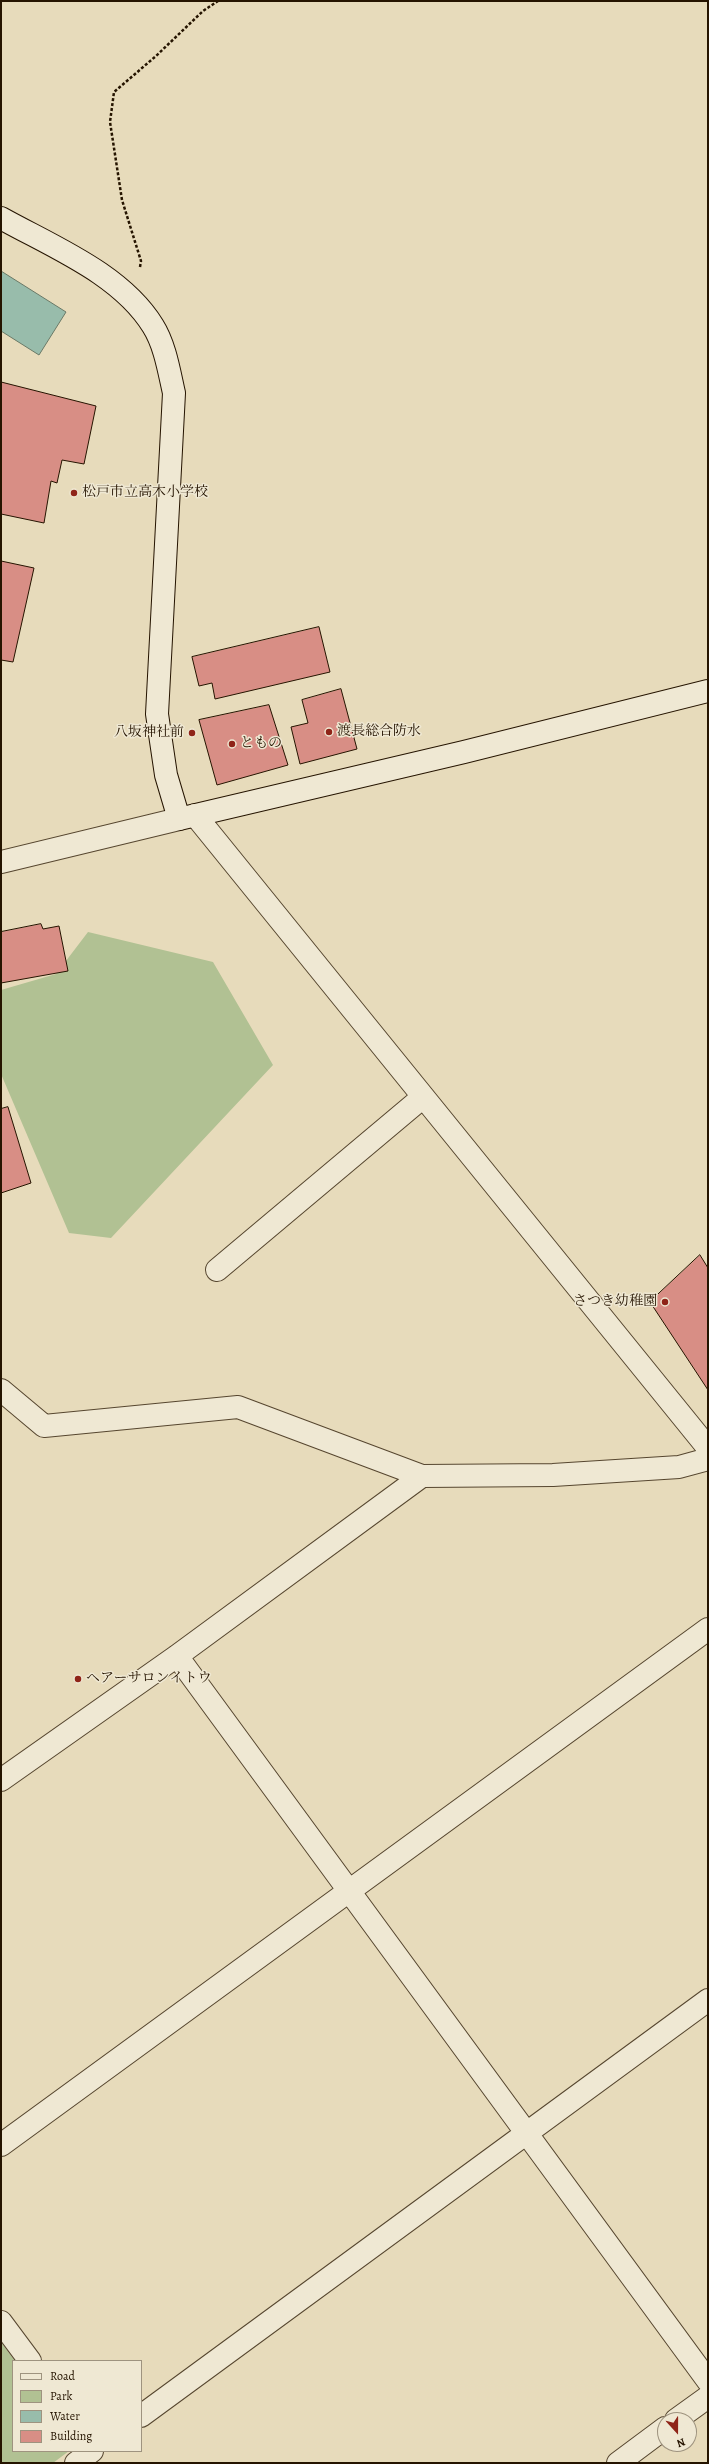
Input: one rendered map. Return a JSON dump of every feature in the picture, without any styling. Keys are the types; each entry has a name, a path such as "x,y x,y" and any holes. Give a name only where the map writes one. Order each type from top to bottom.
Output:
{"street":[{"path":"1,218 111,280 134,301 154,327 166,358 174,393 157,714 166,775 187,817 423,1097 708,1448"},
{"path":"1,862 464,752 708,691"},
{"path":"217,1270 423,1097"},
{"path":"1,1390 44,1426 238,1407 422,1476 553,1475 679,1467 708,1459"},
{"path":"1,1780 177,1656 422,1476"},
{"path":"1,2145 708,1629"},
{"path":"177,1656 349,1890 526,2135 708,2381"},
{"path":"142,2415 708,2000"},
{"path":"1,2322 29,2360"},
{"path":"687,2412 708,2397"},
{"path":"618,2463 657,2434"},
{"path":"76,2463 91,2452"}],"path":[{"path":"134,301 141,261 122,200 110,122 114,92 156,56 203,11 218,1"}],"green space":[{"path":"88,932 213,962 273,1065 111,1238 69,1233 1,1074 1,990 56,974"},
{"path":"1,2342 14,2360 12,2360 12,2452 68,2452 53,2463 1,2463"}],"water":[{"path":"1,271 66,312 39,355 1,331"}],"building":[{"path":"1,382 96,406 84,464 62,460 57,483 51,481 44,523 1,514"},
{"path":"1,561 34,568 13,662 1,660"},
{"path":"319,627 330,672 215,699 212,683 199,686 192,657"},
{"path":"341,689 357,749 300,764 291,727 308,723 302,700"},
{"path":"269,705 288,765 217,785 199,720"},
{"path":"41,924 43,929 59,926 68,971 1,983 1,932"},
{"path":"8,1107 31,1183 1,1193 1,1109"},
{"path":"700,1255 708,1268 708,1390 650,1302"}],"place":[{"name":"松戸市立高木小学校","path":"74,493"},
{"name":"渡長総合防水","path":"329,732"},
{"name":"八坂神社前","path":"192,733"},
{"name":"ともの","path":"232,744"},
{"name":"さつき幼稚園","path":"665,1302"},
{"name":"ヘアーサロンイトウ","path":"78,1679"}]}
